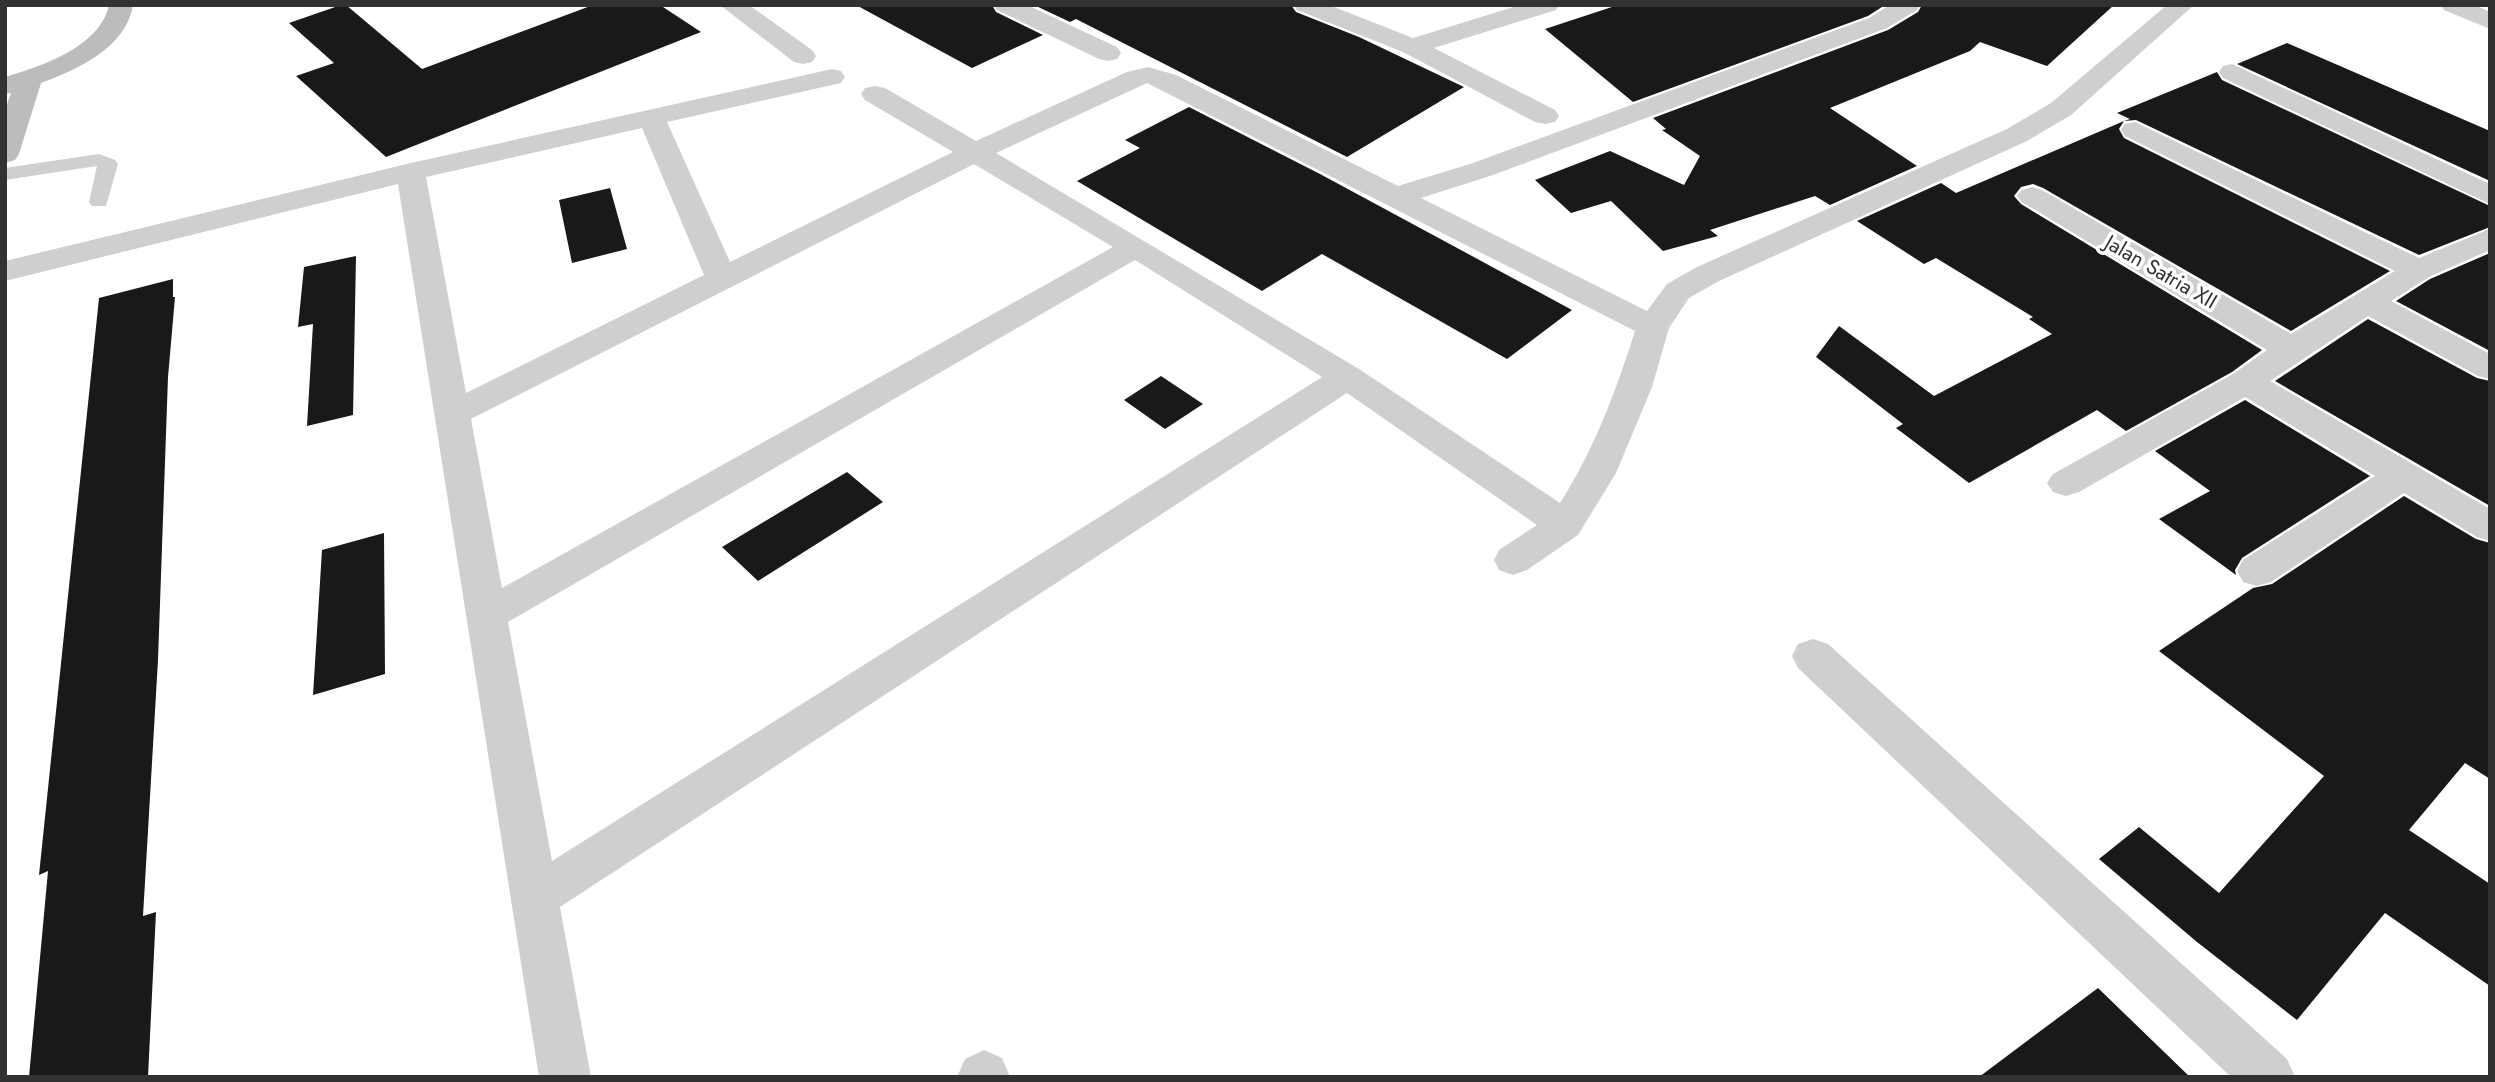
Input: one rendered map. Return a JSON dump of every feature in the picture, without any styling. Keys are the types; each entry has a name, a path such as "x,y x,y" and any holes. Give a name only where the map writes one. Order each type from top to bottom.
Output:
{"street":[{"path":"732,5 803,56"},
{"path":"1006,5 1108,53"},
{"path":"1306,5 1412,47 1545,116"},
{"path":"1412,47 1547,5"},
{"path":"1393,197 1483,169 1878,23 1908,5"},
{"path":"1513,560 1564,525 1598,473 1635,387 1653,327 1678,291 1708,274 2006,140 2061,109 2182,5"},
{"path":"2453,5 2490,21"},
{"path":"5,154 17,83 68,62 98,43 116,25 125,6"},
{"path":"2232,72 2490,195"},
{"path":"453,414 974,153 1136,78 1148,75 1167,81 1653,327"},
{"path":"5,271 411,172 832,76"},
{"path":"875,94 1135,247 1347,377 1564,525"},
{"path":"651,117 722,281"},
{"path":"2135,130 2418,270"},
{"path":"411,172 565,1077"},
{"name":"Jalan Satria XII","path":"2032,196 2291,348"},
{"path":"2066,483 2245,382 2291,348 2418,270 2490,238"},
{"path":"487,615 1135,247"},
{"path":"2366,302 2490,368"},
{"path":"534,898 1347,377"},
{"path":"2245,382 2490,527"},
{"path":"2257,571 2403,476"},
{"path":"1813,656 2269,1077"}],"lane":[{"path":"5,174 99,160 108,164 99,202"}],"building":[{"path":"346,5 422,69 593,5 660,5 701,32 386,157 296,76 334,63 289,23"},
{"path":"856,5 992,5 996,12 1043,35 972,68"},
{"path":"1034,5 1291,5 1296,12 1359,37 1464,87 1347,157 1076,19 1070,22"},
{"path":"1618,5 1885,5 1868,16 1633,102 1545,29"},
{"path":"1922,5 2114,5 2047,66 1980,42 1970,51 1830,108 1917,166 1830,205 1815,196 1710,230 1718,236 1663,251 1611,201 1571,213 1535,180 1610,151 1684,185 1700,156 1662,130 1666,129 1653,118 1888,30 1918,12"},
{"path":"2287,43 2490,131 2490,181 2237,64"},
{"path":"2217,72 2222,80 2490,206 2490,227 2419,255 2136,120 2124,121 2130,119 2117,113"},
{"path":"1189,107 1320,174 1572,310 1507,359 1322,254 1262,291 1077,181 1140,148 1125,140"},
{"path":"2124,121 2119,129 2124,138 2390,271 2291,331 2043,188 2033,184 2021,187 2014,196 2021,204 2262,350 2232,372 2126,431 2097,410 1969,483 1896,428 1903,424 1816,357 1839,326 1934,396 2052,334 2029,319 2033,317 1936,258 1924,264 1857,221 1941,183 1956,193"},
{"path":"610,188 627,249 572,263 559,200"},
{"path":"2490,253 2490,351 2396,301 2430,279"},
{"path":"356,256 353,415 307,426 313,324 298,327 304,267"},
{"path":"173,279 175,297 168,377 158,660 143,916 156,912 148,1077 29,1077 48,871 39,875 99,298"},
{"path":"2368,319 2477,378 2490,381 2490,506 2275,381"},
{"path":"1161,376 1203,404 1165,429 1124,400"},
{"path":"2245,400 2370,476 2242,558 2235,570 2236,575 2159,519 2210,491 2155,451"},
{"path":"847,472 883,502 758,581 722,547"},
{"path":"2404,496 2476,539 2490,543 2490,779 2465,763 2409,830 2490,884 2490,986 2385,913 2297,1020 2197,942 2099,859 2139,827 2219,893 2324,776 2159,651 2253,588 2272,584"},
{"path":"384,533 385,674 313,695 322,550"},
{"path":"2098,988 2190,1077 1979,1077"}]}
